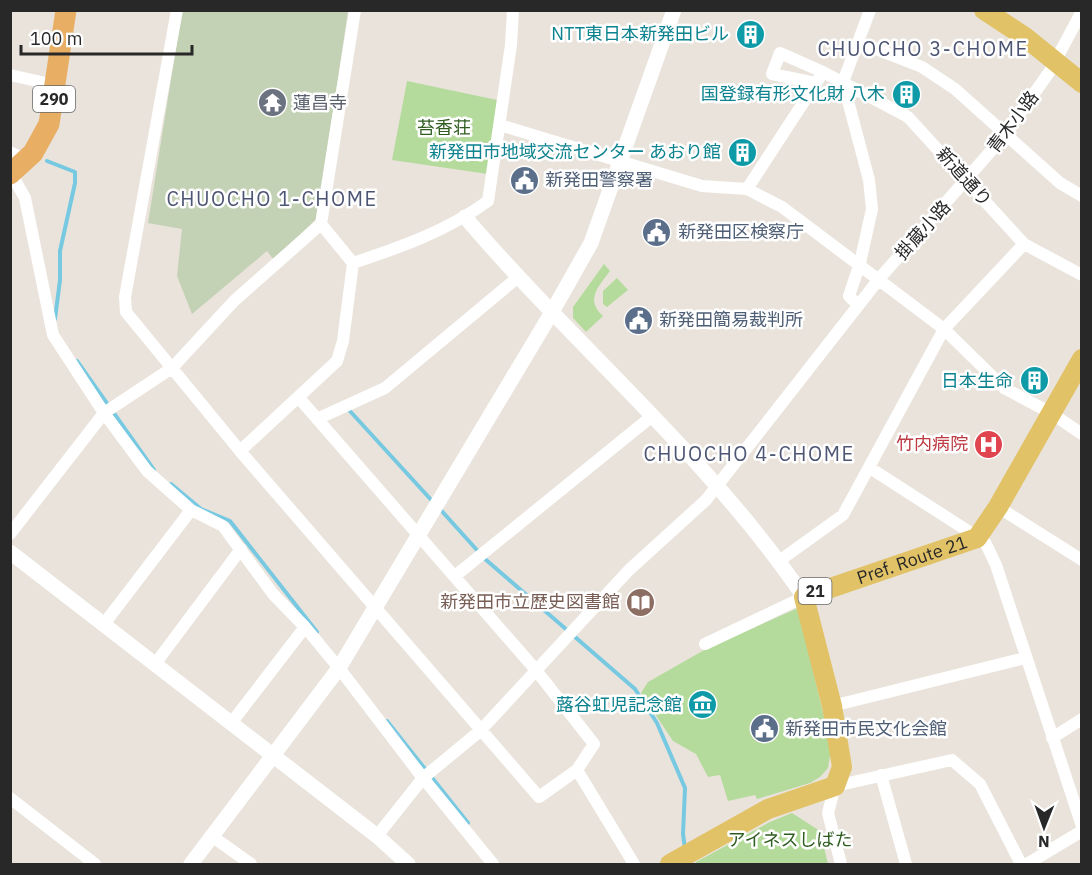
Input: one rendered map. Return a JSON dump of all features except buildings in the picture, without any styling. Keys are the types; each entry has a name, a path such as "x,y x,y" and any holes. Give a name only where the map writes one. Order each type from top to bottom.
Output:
{"highway":[{"name":"290","path":"14,165 41,142 49,124 66,10"}],"main road":[{"path":"984,10 1056,60 1082,83"},
{"name":"Pref. Route 21","path":"804,597 977,538 998,507 1082,359"},
{"name":"21","path":"804,597 832,706 842,767 835,786"},
{"path":"670,864 768,809 835,786"}],"street":[{"path":"177,10 125,297 126,312 240,451 539,797 577,770 594,744 535,669 299,398"},
{"path":"10,534 104,413 172,368 234,301 321,224 355,10"},
{"path":"352,263 415,242 465,217 488,201 500,125 513,10"},
{"path":"191,864 339,668 377,608 417,534 552,312 591,243 622,162 674,10"},
{"path":"858,305 849,296 860,263 872,209 869,180 843,82 870,10"},
{"name":"青木小路","path":"967,181 1004,136 1056,60 1082,11"},
{"path":"858,42 922,67 955,89 1004,136 1060,183 1082,196"},
{"path":"10,75 55,86"},
{"name":"新道通り","path":"747,189 820,77 843,82 908,117 1024,244 1082,275"},
{"path":"500,125 702,186 747,189 782,207 860,263 944,330 1004,388 1051,413 1082,434"},
{"path":"14,165 25,198 53,335 104,413 147,471 191,510 223,526 273,594 305,627 339,668 423,778 493,864"},
{"name":"掛蔵小路","path":"377,836 423,778 480,731 629,570 706,500 879,279 967,181"},
{"path":"465,217 517,278 718,484 804,597 705,644"},
{"path":"240,451 337,361 343,341 352,263 321,224"},
{"path":"778,561 843,515 944,330 1024,244"},
{"path":"317,419 386,388 517,278"},
{"path":"455,576 651,417"},
{"path":"870,468 985,542 996,565 1082,826"},
{"path":"998,507 1082,560"},
{"path":"104,624 191,510"},
{"path":"154,664 241,549"},
{"path":"10,552 232,722 377,836 408,864"},
{"path":"232,722 305,627"},
{"path":"832,706 1025,658"},
{"path":"1052,738 1082,719"},
{"path":"841,864 828,813 835,786 952,760 980,784 1021,864"},
{"path":"577,770 634,864"},
{"path":"881,776 906,864"},
{"path":"10,798 95,864"},
{"path":"1027,864 1082,831"},
{"path":"213,837 251,864"}],"green space":[{"path":"182,11 348,11 317,218 274,260 267,251 192,314 177,276 182,229 148,223"},
{"name":"苔香荘","path":"407,81 497,100 488,174 392,160"},
{"path":"604,264 610,271 598,288 594,299 603,316 586,332 573,318 573,307"},
{"path":"617,278 628,290 607,307 603,304 603,291"},
{"path":"798,608 830,742 828,768 810,783 757,799 755,795 728,801 720,775 708,777 696,754 673,741 641,693 648,682 706,649"},
{"name":"アイネスしばた","path":"792,813 820,831 828,864 696,864 770,822"}],"waterway":[{"path":"47,161 75,172 75,183 60,251 60,280 55,319"},
{"path":"77,361 154,470"},
{"path":"349,410 434,503"},
{"path":"171,484 201,509 230,521 317,632"},
{"path":"439,508 485,559 635,689 657,723 685,788 683,834 685,849"},
{"path":"387,721 468,823"}],"place":[{"name":"NTT東日本新発田ビル","path":"750,34"},
{"name":"国登録有形文化財 八木","path":"906,94"},
{"name":"蓮昌寺","path":"272,103"},
{"name":"新発田市地域交流センター あおり館","path":"742,152"},
{"name":"新発田警察署","path":"524,180"},
{"name":"新発田区検察庁","path":"657,232"},
{"name":"新発田簡易裁判所","path":"638,320"},
{"name":"日本生命","path":"1034,381"},
{"name":"竹内病院","path":"989,444"},
{"name":"新発田市立歴史図書館","path":"641,602"},
{"name":"蕗谷虹児記念館","path":"703,705"},
{"name":"新発田市民文化会館","path":"764,729"}],"district":[{"name":"CHUOCHO 3-CHOME","path":"923,49"},
{"name":"CHUOCHO 1-CHOME","path":"272,199"},
{"name":"CHUOCHO 4-CHOME","path":"749,454"}]}
